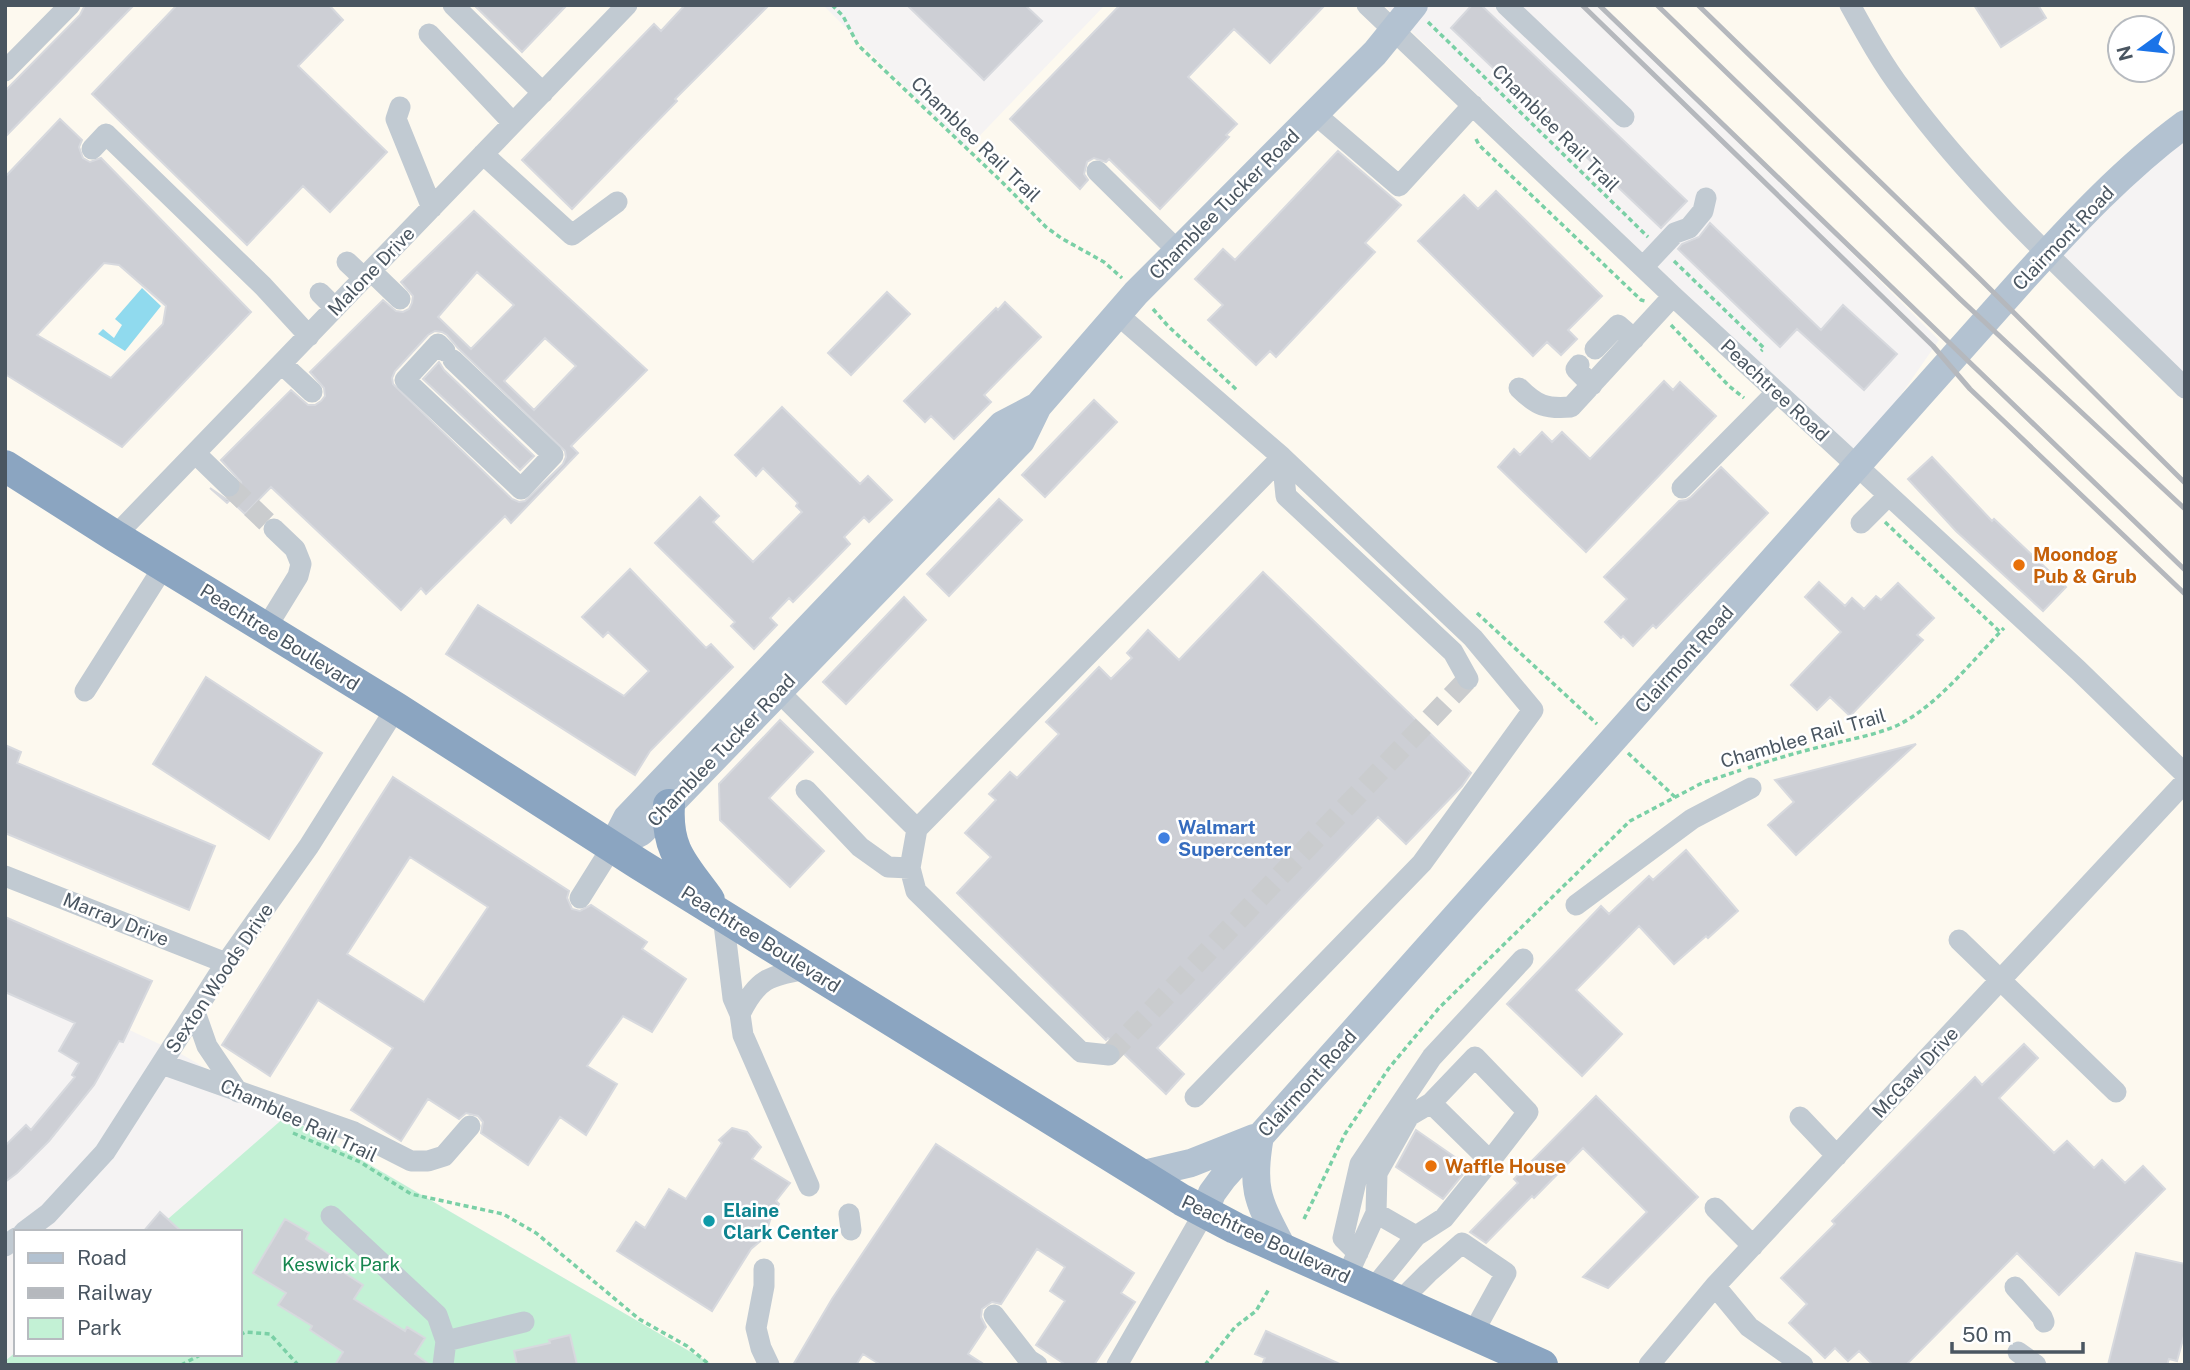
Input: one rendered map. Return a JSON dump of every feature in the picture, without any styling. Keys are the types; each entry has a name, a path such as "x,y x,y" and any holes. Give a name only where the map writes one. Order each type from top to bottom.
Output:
{"highway":[{"name":"Peachtree Boulevard","path":"5,466 396,708 612,847 1204,1213 1283,1250 1369,1280 1473,1334 1542,1365"},
{"path":"669,805 668,822 672,846 721,914"}],"main road":[{"name":"Chamblee Tucker Road","path":"612,847 641,832 669,805 1021,440 1038,406 1117,314 1315,114 1394,31 1414,5"},
{"name":"Clairmont Road","path":"1204,1213 1216,1185 2023,279 2070,227 2155,146 2185,124"},
{"name":"Chamblee Tucker Road","path":"612,847 627,818 1002,425 1038,406"},
{"path":"1140,1175 1191,1163 1262,1133"},
{"path":"1262,1133 1255,1184 1260,1205 1283,1250"}],"street":[{"path":"5,71 70,5"},
{"path":"453,5 543,93"},
{"name":"Malone Drive","path":"115,536 309,335 328,300 367,274 627,5"},
{"name":"Peachtree Road","path":"1367,5 1776,393 2078,670 2185,774"},
{"path":"1506,5 1624,117"},
{"path":"1850,5 1902,90 1951,152 2047,254 2185,388"},
{"path":"429,34 513,123"},
{"path":"1315,114 1399,186 1473,105"},
{"path":"400,107 396,119 432,208"},
{"path":"92,149 106,134 263,286 309,335"},
{"path":"483,154 572,235 617,202"},
{"path":"1097,171 1178,251"},
{"path":"1643,267 1675,233"},
{"path":"347,262 400,299"},
{"path":"1519,388 1531,400 1550,409 1571,407 1673,296"},
{"path":"1117,314 1282,457 1473,638 1533,710 1422,863 1195,1097"},
{"path":"1595,349 1618,325 1634,339"},
{"path":"438,344 449,356 553,455 521,489 405,380 438,344"},
{"path":"282,363 312,392"},
{"path":"1579,365 1576,369 1592,385"},
{"path":"1682,488 1776,393"},
{"path":"195,453 229,486"},
{"path":"1282,457 1286,496 1453,652 1468,679"},
{"path":"1109,1055 1081,1052 916,891 910,868 917,829 1282,457"},
{"path":"1861,523 1888,496"},
{"path":"266,628 298,576 301,564 295,549 274,529"},
{"path":"85,691 164,566"},
{"path":"779,692 917,829"},
{"name":"Sexton Woods Drive","path":"27,1230 48,1214 105,1152 226,963 309,846 396,708"},
{"name":"McGaw Drive","path":"1649,1365 1715,1286 2185,782"},
{"path":"1577,905 1692,819 1751,788"},
{"path":"806,790 860,847 888,867 910,868"},
{"path":"580,898 612,847"},
{"name":"Marray Drive","path":"5,876 226,963"},
{"path":"721,914 733,998 740,1014 743,1035 810,1186"},
{"path":"1959,940 2116,1092"},
{"path":"1369,1280 1343,1238 1360,1164 1432,1057 1523,959"},
{"path":"740,1014 748,998 760,984 783,974 808,969"},
{"path":"195,1012 207,1046 238,1092"},
{"path":"1475,1058 1528,1112 1444,1218 1416,1236 1369,1280 1377,1173 1409,1116 1431,1102 1475,1058"},
{"path":"162,1064 354,1132 411,1161 428,1161 444,1156 470,1126"},
{"path":"1431,1102 1490,1161"},
{"path":"1800,1117 1837,1156"},
{"path":"1715,1208 1753,1246"},
{"path":"1117,1365 1204,1213"},
{"path":"1376,1213 1416,1236"},
{"path":"331,1216 437,1315 446,1341 443,1365"},
{"path":"1369,1280 1428,1273 1462,1243 1506,1273 1473,1334"},
{"path":"764,1269 764,1286 756,1328 769,1365"},
{"path":"1715,1286 1749,1327 1803,1365"},
{"path":"2015,1287 2044,1322"},
{"path":"994,1315 1029,1360 1037,1365"},
{"path":"446,1341 524,1322"},
{"path":"2018,1352 2036,1365"}],"path":[{"name":"Chamblee Rail Trail","path":"832,5 843,16 858,44 1046,227 1118,273"},
{"name":"Chamblee Rail Trail","path":"1443,36 1650,240"},
{"path":"1476,139 1479,145 1641,300 1650,302"},
{"path":"1670,257 1764,348"},
{"path":"1673,327 1729,386"},
{"name":"Chamblee Rail Trail","path":"1630,821 1702,783 1786,755 1879,732 1899,724 1951,683 2000,632"},
{"name":"Chamblee Rail Trail","path":"283,1128 360,1162 411,1194 503,1214 536,1233 639,1319 687,1346 710,1365"},
{"path":"1205,1365 1236,1327 1256,1311 1269,1289"},
{"path":"242,1334 270,1334 298,1365"},
{"path":"181,1365 197,1356"}],"shaded area":[{"path":"5,5 823,5 967,149 1105,5 1384,5 1857,458 1939,340 1603,5 2185,5 2185,121 2044,248 2185,391 2185,1365 713,1365 183,1055 5,972"}],"green space":[{"name":"Keswick Park","path":"286,1116 713,1365 5,1365 5,1361 14,1354 14,1356 242,1356 242,1230 155,1230"}],"water":[{"path":"142,288 161,306 125,351 98,334 103,329 114,338 122,325 115,319"}],"building":[{"path":"85,5 134,5 5,137 5,91 80,15"},
{"path":"177,5 329,5 343,20 298,66 387,152 330,212 303,186 247,245 92,94"},
{"path":"474,5 567,5 522,52"},
{"path":"685,5 769,5 675,99 677,101 572,209 522,160 654,24 661,31"},
{"path":"907,5 1025,5 1042,21 984,80"},
{"path":"1120,5 1325,5 1270,63 1234,29 1188,77 1237,124 1226,135 1229,137 1160,209 1109,159 1106,162 1094,158 1087,162 1084,174 1088,180 1080,189 1010,119"},
{"path":"1472,5 1481,5 1687,201 1661,228 1451,28"},
{"path":"1974,5 2038,5 2046,18 2001,47"},
{"path":"60,119 82,140 79,147 83,158 90,162 101,158 251,312 122,447 5,374 5,177","holes":["104,263 119,265 166,306 163,324 111,378 37,335"]},
{"path":"1338,151 1401,205 1365,243 1375,252 1276,357 1270,351 1256,365 1208,320 1223,305 1195,279 1223,249 1235,260"},
{"path":"1496,191 1602,296 1568,330 1577,339 1561,355 1547,342 1533,356 1418,241 1464,195 1478,209"},
{"path":"474,211 647,370 571,446 578,453 511,523 505,516 426,594 421,588 401,610 271,487 245,514 230,500 227,503 210,488 226,499 239,495 241,482 221,460 291,390 308,405 321,401 325,396 324,388 310,372 383,300 396,311 409,309 413,296 401,282","holes":["477,272 514,305 471,349 438,317","435,331 447,335 565,451 563,464 525,501 512,499 393,384 395,371 428,335","545,338 576,366 534,410 504,381"]},
{"path":"1710,223 1821,330 1843,305 1897,354 1864,390 1797,329 1780,347 1678,249 1682,244 1699,237"},
{"path":"887,292 910,314 851,375 828,353"},
{"path":"1005,302 1041,337 984,395 991,402 954,439 931,416 925,422 904,401"},
{"path":"439,362 444,370 534,456 520,470 423,379"},
{"path":"1664,381 1673,390 1680,382 1716,416 1586,552 1498,467 1514,449 1520,455 1542,432 1552,442 1562,432 1590,459"},
{"path":"1094,400 1117,422 1045,497 1022,475"},
{"path":"782,407 860,484 868,476 892,500 869,522 864,517 844,537 850,544 793,602 789,598 770,618 777,625 754,649 731,626 735,622 655,543 700,497 719,516 713,522 753,562 802,512 796,506 798,503 763,468 756,476 735,455"},
{"path":"1932,457 1992,521 1994,519 2066,587 2043,611 1956,531 1908,479"},
{"path":"1721,467 1768,513 1656,628 1653,625 1633,646 1605,622 1627,599 1604,577 1679,501 1691,497"},
{"path":"999,499 1022,520 949,596 927,574"},
{"path":"630,569 706,648 711,644 733,667 650,751 635,775 446,654 478,605 624,696 649,671 608,632 603,637 582,617"},
{"name":"Walmart Supercenter","path":"1263,572 1471,773 1462,786 1406,844 1378,817 1157,1048 1184,1074 1166,1094 1117,1045 1108,1038 1106,1040 957,893 991,857 965,833 996,800 989,794 1010,772 1017,778 1059,734 1046,722 1099,667 1111,679 1132,658 1127,653 1148,630 1179,660"},
{"path":"1819,582 1845,606 1852,598 1864,609 1876,596 1881,600 1898,583 1934,618 1917,635 1923,640 1850,716 1830,697 1817,710 1791,685 1841,632 1805,597"},
{"path":"904,597 926,620 846,704 823,682"},
{"path":"206,677 322,753 269,839 153,764"},
{"path":"780,720 813,752 769,798 824,851 790,887 720,820 719,784"},
{"path":"1916,744 1796,855 1768,825 1794,802 1775,780"},
{"path":"5,745 21,752 17,763 215,846 189,910 5,833"},
{"path":"393,777 569,891 567,898 572,909 580,911 591,905 647,942 642,949 686,979 652,1032 623,1016 587,1066 617,1084 586,1135 560,1117 528,1165 481,1133 483,1122 478,1116 466,1113 459,1119 428,1099 401,1141 351,1110 393,1048 318,1000 270,1076 222,1045","holes":["410,857 488,907 424,1002 347,954"]},
{"path":"1686,850 1738,911 1674,964 1639,926 1576,990 1622,1034 1582,1076 1507,1004 1601,906 1609,914 1649,876 1653,880"},
{"path":"5,917 152,981 123,1042 119,1041 94,1085 49,1141 5,1182 5,1146 26,1125 31,1130 75,1077 72,1075 79,1063 59,1051 75,1023 5,992"},
{"path":"2024,1044 2038,1058 1999,1098 2054,1153 2067,1141 2094,1168 2102,1160 2125,1183 2143,1166 2165,1189 2059,1295 2017,1253 1906,1365 1873,1365 1859,1351 1848,1361 1835,1348 1825,1358 1789,1323 1807,1304 1781,1278 1835,1224 1832,1221 1975,1077 1982,1085"},
{"path":"1596,1096 1698,1197 1608,1288 1583,1277 1647,1212 1583,1148 1486,1243 1470,1232 1518,1183 1514,1179"},
{"name":"Elaine Clark Center","path":"732,1128 747,1132 761,1147 752,1159 790,1183 776,1201 779,1204 765,1237 751,1249 712,1311 617,1251 636,1222 645,1228 669,1189 686,1199 722,1143 719,1140"},
{"name":"Waffle House","path":"1416,1130 1469,1167 1443,1199 1396,1167"},
{"path":"936,1144 1134,1273 1121,1293 1135,1302 1094,1365 1066,1365 1036,1345 1065,1301 1050,1291 1065,1267 1037,1249 1001,1304 992,1302 982,1309 981,1317 986,1327 968,1354 985,1365 881,1365 863,1354 856,1365 793,1365 832,1299"},
{"path":"160,1212 180,1230 145,1230"},
{"path":"285,1219 309,1233 306,1239 341,1262 337,1268 363,1285 354,1299 405,1331 407,1327 425,1338 415,1354 430,1365 335,1365 343,1352 310,1330 312,1326 278,1305 286,1293 253,1273"},
{"path":"2136,1253 2185,1264 2185,1332 2177,1361 2169,1359 2167,1365 2108,1365"},
{"path":"1266,1331 1342,1365 1262,1365 1265,1358 1255,1354"},
{"path":"570,1335 577,1365 517,1365 514,1351 550,1343 549,1340"}],"tunnel":[{"path":"229,486 274,529"},
{"path":"1109,1055 1468,679"}],"railway":[{"path":"1582,5 1933,346 1970,389 2185,594"},
{"path":"1599,5 2185,570"},
{"path":"1657,5 1960,299 2185,509"},
{"path":"1698,5 2185,483"}],"place":[{"name":"Moondog Pub & Grub","path":"2019,565"},
{"name":"Walmart Supercenter","path":"1164,838"},
{"name":"Waffle House","path":"1431,1166"},
{"name":"Elaine Clark Center","path":"709,1221"}]}
